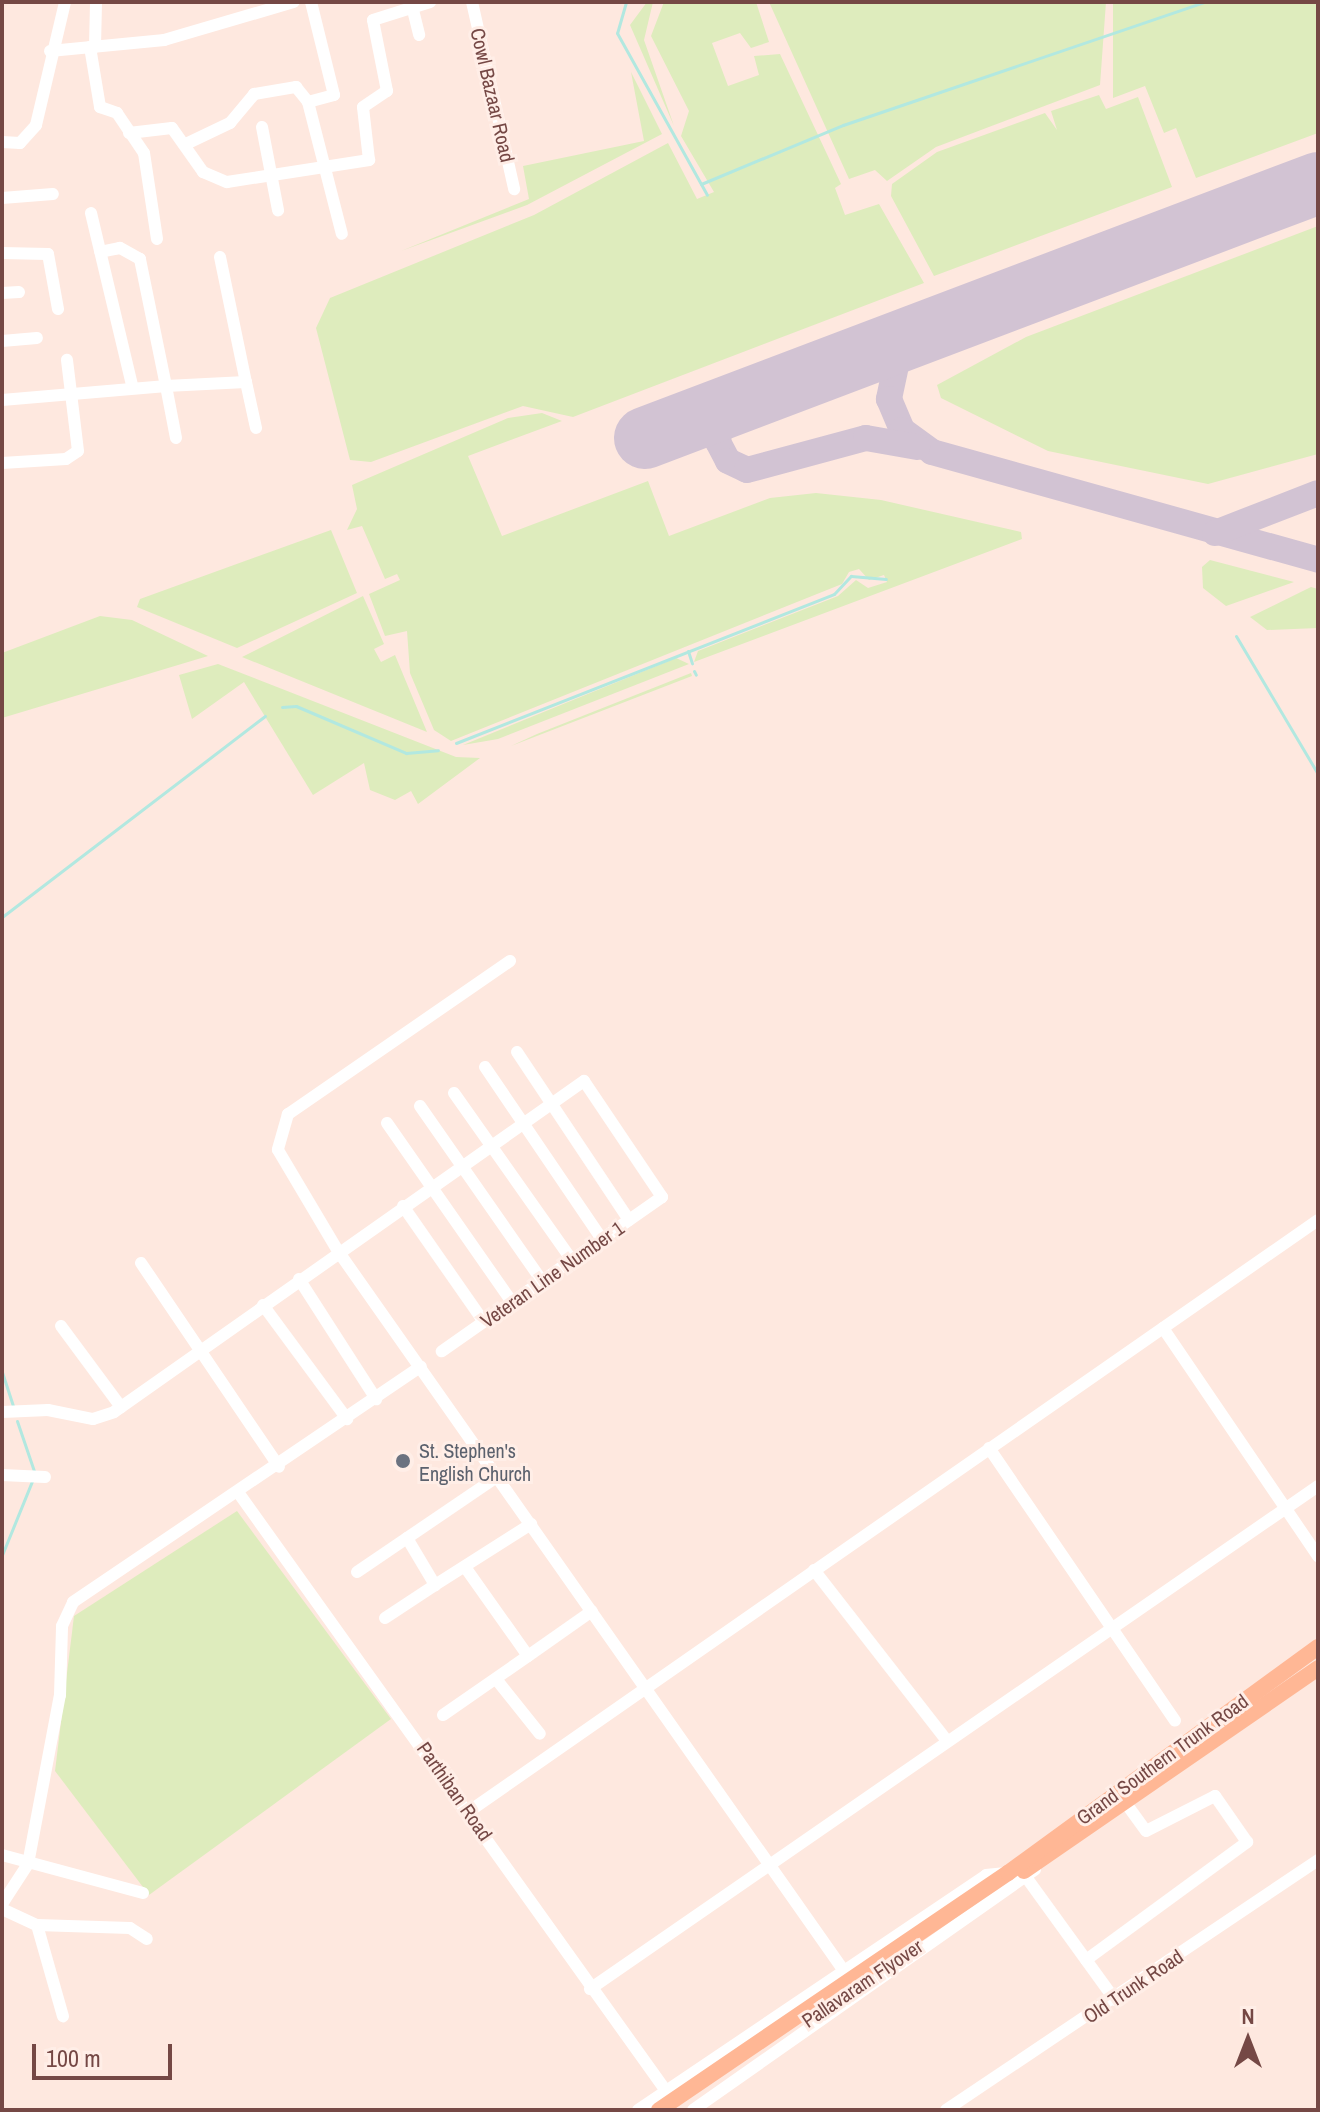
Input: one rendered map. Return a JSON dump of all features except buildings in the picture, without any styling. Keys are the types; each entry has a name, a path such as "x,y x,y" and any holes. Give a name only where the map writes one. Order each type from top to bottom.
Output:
{"main road":[{"name":"Grand Southern Trunk Road","path":"1008,1873 1318,1647"},
{"name":"Grand Southern Trunk Road","path":"1050,1858 1124,1801 1318,1668"},
{"name":"Pallavaram Flyover","path":"659,2110 993,1888 1050,1858"},
{"name":"Pallavaram Flyover","path":"675,2110 993,1888 1008,1873"}],"street":[{"path":"2,142 20,143 36,125 50,51 65,2"},
{"path":"96,2 93,47 100,107 117,113 144,153 157,239"},
{"path":"50,51 164,40 294,2"},
{"path":"308,102 335,91 311,2"},
{"path":"129,133 163,124 188,143 211,176 227,182 272,178 371,158 363,107 387,91 373,20 411,4 430,2"},
{"name":"Cowl Bazaar Road","path":"472,2 514,189"},
{"path":"411,4 419,35"},
{"path":"188,143 230,123 254,94 296,87 308,102 328,168 342,234"},
{"path":"262,127 278,210"},
{"path":"2,198 53,194"},
{"path":"91,213 132,385"},
{"path":"100,252 120,248 140,259 176,438"},
{"path":"2,253 48,254 58,309"},
{"path":"220,257 256,428"},
{"path":"2,293 19,292"},
{"path":"2,341 37,338"},
{"path":"2,463 66,459 78,451 67,360"},
{"path":"2,400 132,385 246,382"},
{"path":"510,961 288,1114 278,1150 338,1251 592,1611 765,1866 844,1971"},
{"path":"517,1052 629,1220"},
{"path":"485,1067 602,1239"},
{"name":"Veteran Line Number 1","path":"442,1351 662,1197 584,1081 552,1103"},
{"path":"454,1093 572,1260"},
{"path":"2,1397 4,1412 93,1419 121,1407 338,1251 552,1103"},
{"path":"420,1106 542,1281"},
{"path":"387,1123 512,1302"},
{"path":"403,1206 484,1322"},
{"path":"471,1810 1318,1220"},
{"path":"141,1263 204,1349 279,1467"},
{"path":"299,1279 376,1399"},
{"path":"263,1305 347,1419"},
{"path":"61,1326 121,1407"},
{"path":"1163,1328 1318,1556"},
{"path":"147,1939 130,1928 37,1925 2,1906 28,1864 60,1695 66,1611 240,1495 421,1366"},
{"path":"989,1448 1109,1629 1175,1721"},
{"path":"2,1475 45,1477"},
{"path":"357,1572 498,1476"},
{"path":"590,1989 1318,1486"},
{"name":"Parthiban Road","path":"240,1495 471,1810 590,1989 666,2091"},
{"path":"385,1618 531,1524"},
{"path":"407,1538 435,1585"},
{"path":"465,1567 528,1656"},
{"path":"814,1570 947,1741"},
{"path":"443,1715 592,1611"},
{"path":"496,1679 540,1734"},
{"path":"1086,1960 1247,1842 1215,1796 1146,1831 1124,1801"},
{"path":"2,1855 143,1893"},
{"path":"693,2110 1050,1858"},
{"name":"Old Trunk Road","path":"947,2110 1115,2000 1318,1860"},
{"path":"638,2110 986,1875 1008,1873"},
{"path":"1026,1877 1115,2000"},
{"path":"37,1925 63,2016"}],"green space":[{"path":"647,2 653,2 644,40 674,126 630,25"},
{"path":"664,2 756,2 769,42 751,48 740,33 712,43 728,86 759,75 754,56 780,54 841,184 835,188 845,215 879,204 924,283 573,417 523,406 371,462 350,460 316,328 330,298 534,215 668,143 697,199 714,192 681,136 689,111 651,36"},
{"path":"769,2 1106,2 1100,85 936,147 887,181 875,170 849,179"},
{"path":"1113,2 1318,2 1318,133 1196,178 1176,128 1164,133 1145,86 1113,98"},
{"path":"631,72 662,134 527,205 401,251 529,199 523,166 644,141"},
{"path":"1099,95 1106,109 1138,97 1172,187 934,276 891,196 892,184 937,152 1045,113 1057,130 1051,111"},
{"path":"1318,226 1318,454 1208,484 1048,451 941,398 937,385 1026,337"},
{"path":"542,413 562,421 468,456 502,536 648,481 669,536 770,498 816,493 881,500 1021,532 1022,539 694,662 698,651 838,596 856,580 868,588 887,582 884,575 869,580 859,569 849,572 842,584 451,741 434,730 410,673 407,631 385,636 369,594 400,580 397,574 385,579 362,526 347,530 357,509 352,485 508,418"},
{"path":"331,530 357,593 237,648 137,607 140,599"},
{"path":"1210,560 1294,582 1226,606 1203,588 1202,567"},
{"path":"1311,587 1318,589 1318,628 1267,630 1250,617"},
{"path":"363,596 384,644 374,649 381,662 395,655 427,732 242,657"},
{"path":"100,616 132,620 208,656 2,718 2,653"},
{"path":"676,658 689,664 498,739 463,745"},
{"path":"218,664 456,757 480,758 418,804 411,791 395,800 370,790 364,763 313,795 244,682 192,719 179,675"},
{"path":"691,673 692,676 511,746 537,734"},
{"path":"237,1511 391,1719 149,1895 55,1771 74,1616"}],"waterway":[{"path":"626,2 617,33 707,195"},
{"path":"701,184 843,125 1205,2"},
{"path":"456,743 834,594 851,576 886,579"},
{"path":"1236,636 1318,774"},
{"path":"688,651 692,663"},
{"path":"694,671 696,675"},
{"path":"282,707 296,706 406,753 438,750"},
{"path":"2,917 265,716"},
{"path":"2,1372 13,1406"},
{"path":"17,1421 34,1471"},
{"path":"2,1555 32,1481"}],"taxiway":[{"path":"921,334 897,361 889,399 902,430 932,452 1318,560"},
{"path":"734,404 720,420 718,442 728,461 747,470 866,438 917,447"},
{"path":"1215,533 1318,493"}],"runway":[{"path":"645,438 1318,183"}],"place":[{"name":"St. Stephen's English Church","path":"403,1461"}]}
